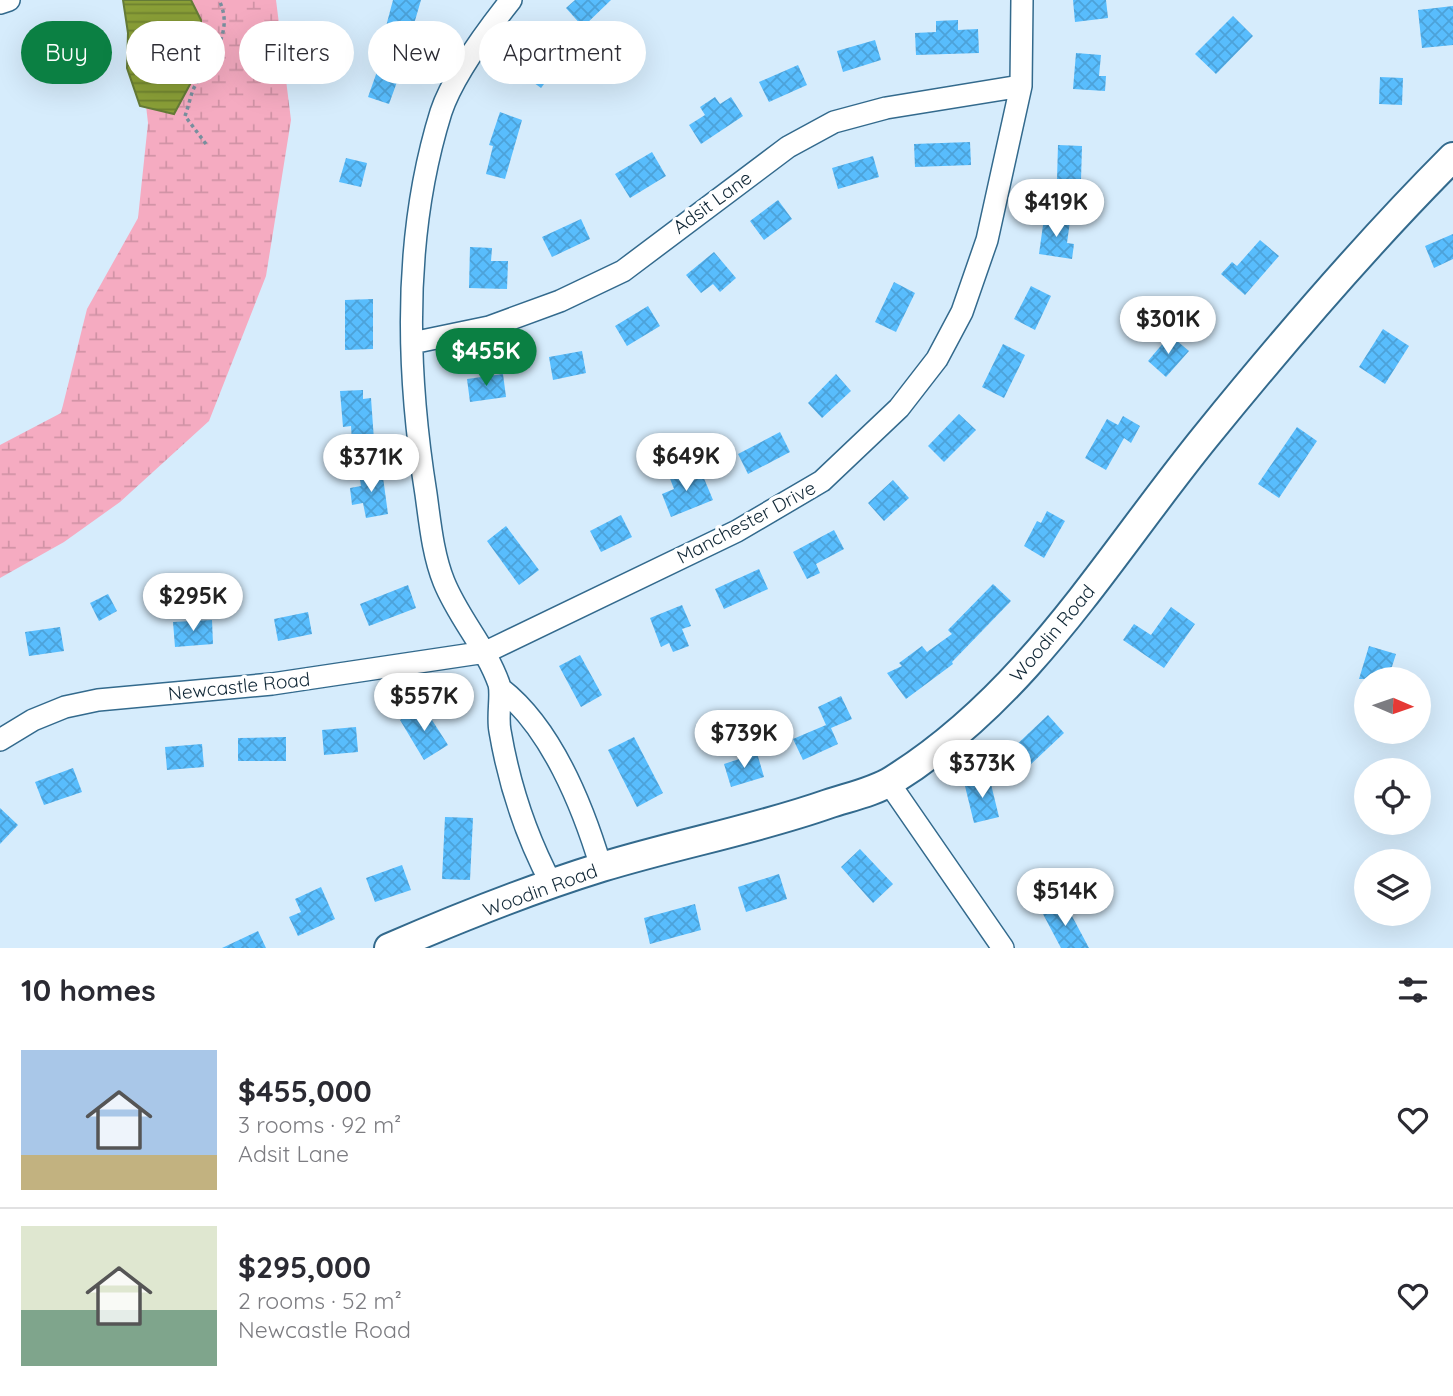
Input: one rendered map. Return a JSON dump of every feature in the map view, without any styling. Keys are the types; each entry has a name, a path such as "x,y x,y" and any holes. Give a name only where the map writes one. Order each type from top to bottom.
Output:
{"street":[{"path":"0,3 9,0"},
{"path":"511,0 483,35 442,109 424,188 417,238 412,343 417,441 431,531 444,581 472,637 485,652 500,688 521,704 548,747 589,828 601,867"},
{"name":"Manchester Drive","path":"485,652 737,531 822,481 899,408 937,359 962,312 987,240 1021,86 1021,0"},
{"name":"Adsit Lane","path":"412,343 488,327 560,301 623,271 788,147 834,122 886,108 1021,86"},
{"name":"Woodin Road","path":"389,948 601,867 778,821 889,783 984,711 1037,658 1206,436 1396,214 1453,157"},
{"name":"Newcastle Road","path":"0,740 33,719 65,706 98,700 272,684 485,652"},
{"path":"500,688 496,713 500,736 532,847 552,886"},
{"path":"889,783 1003,948"}],"path":[{"path":"206,144 185,116 193,90 221,43 225,12 219,0"}],"green space":[{"path":"134,0 276,0 279,21 239,21 239,84 286,84 291,120 266,276 209,421 120,502 64,542 0,578 0,445 61,413 87,309 138,218 148,123 144,84 225,84 225,21 136,21"}],"shaded area":[{"path":"123,0 191,0 201,20 201,21 126,21"},
{"path":"132,84 190,84 174,114 140,106"}],"building":[{"path":"393,0 421,0 415,21 387,21"},
{"path":"575,0 611,0 589,21 578,21 566,8"},
{"path":"1073,0 1106,0 1108,18 1075,22"},
{"path":"1453,6 1453,45 1422,48 1418,10"},
{"path":"1233,16 1253,36 1216,74 1195,54"},
{"path":"958,20 958,30 978,29 979,53 916,55 915,33 936,32 936,21"},
{"path":"875,40 881,60 843,72 837,51"},
{"path":"1076,53 1101,55 1099,76 1106,76 1105,91 1073,89"},
{"path":"798,65 807,85 769,102 759,82"},
{"path":"1380,77 1403,78 1402,105 1379,104"},
{"path":"373,84 396,84 389,104 368,97"},
{"path":"715,97 720,104 731,97 743,116 701,144 689,125 705,115 700,107"},
{"path":"500,112 522,120 505,179 486,174 493,146 489,145"},
{"path":"970,142 971,165 915,167 914,144"},
{"path":"1058,145 1082,146 1081,180 1057,179"},
{"path":"652,152 666,176 630,198 615,174"},
{"path":"873,156 879,177 838,189 832,168"},
{"path":"346,158 367,163 361,187 339,182"},
{"path":"778,200 792,219 764,240 750,221"},
{"path":"1044,218 1070,221 1067,243 1074,244 1072,259 1039,254"},
{"path":"581,219 590,239 552,257 542,237"},
{"path":"1453,234 1453,259 1434,268 1425,246"},
{"path":"1260,240 1279,256 1245,295 1221,274 1232,262 1237,266"},
{"path":"470,247 492,248 491,261 508,261 507,289 469,288"},
{"path":"714,252 736,278 720,292 713,284 701,293 686,275"},
{"path":"894,282 915,293 896,332 875,322"},
{"path":"1031,286 1051,296 1035,330 1014,319"},
{"path":"373,299 373,349 345,350 345,300"},
{"path":"648,306 660,326 627,346 615,326"},
{"path":"1383,329 1409,346 1385,384 1359,367"},
{"path":"1170,335 1189,351 1166,377 1148,361"},
{"path":"1003,344 1025,355 1004,398 982,387"},
{"path":"582,351 586,373 553,380 549,357"},
{"path":"503,374 506,397 470,402 467,379"},
{"path":"836,374 851,391 822,418 808,403"},
{"path":"363,390 363,399 371,398 374,440 352,442 351,426 343,427 340,391"},
{"path":"959,414 976,430 944,462 928,446"},
{"path":"1123,416 1140,426 1131,443 1124,438 1106,470 1085,458 1107,419 1118,425"},
{"path":"1297,427 1317,441 1279,498 1258,484"},
{"path":"780,432 790,452 748,474 738,454"},
{"path":"689,467 694,480 703,476 713,500 671,517 662,494 674,489 669,476"},
{"path":"382,470 388,514 366,518 363,503 352,505 350,488 361,486 359,473"},
{"path":"893,480 909,498 884,521 868,503"},
{"path":"1047,511 1065,521 1044,558 1024,546 1037,521 1041,523"},
{"path":"621,515 632,537 601,552 590,531"},
{"path":"506,526 539,570 519,585 487,541"},
{"path":"834,530 844,549 816,564 820,573 807,579 793,552"},
{"path":"759,569 768,589 724,609 715,589"},
{"path":"993,584 1011,601 953,664 906,699 887,673 902,666 899,663 922,646 927,652 952,634 948,630"},
{"path":"408,585 416,608 369,626 360,604"},
{"path":"108,594 117,611 99,621 90,603"},
{"path":"682,605 691,626 682,629 689,646 673,652 669,643 661,647 650,618"},
{"path":"1171,607 1195,624 1164,668 1123,640 1134,624 1151,635"},
{"path":"308,612 312,634 278,641 274,619"},
{"path":"212,620 213,644 175,647 173,622"},
{"path":"60,627 64,651 29,656 25,632"},
{"path":"1369,646 1396,654 1392,667 1363,667"},
{"path":"580,655 602,695 581,707 559,666"},
{"path":"841,696 852,719 831,728 838,744 803,760 793,739 826,725 818,707"},
{"path":"423,706 448,745 424,760 400,720"},
{"path":"1048,715 1064,733 1029,766 1013,748"},
{"path":"356,727 358,752 324,755 322,730"},
{"path":"286,737 286,761 238,761 238,738"},
{"path":"634,737 663,793 637,807 608,750"},
{"path":"202,744 204,767 167,770 165,747"},
{"path":"757,753 764,777 731,787 724,764"},
{"path":"73,768 82,792 44,805 35,782"},
{"path":"989,776 999,817 974,823 964,782"},
{"path":"0,808 18,825 0,844"},
{"path":"445,817 473,818 470,880 442,879"},
{"path":"860,849 893,884 873,903 841,867"},
{"path":"402,865 411,890 375,902 366,878"},
{"path":"779,874 787,899 746,912 738,887"},
{"path":"321,887 335,919 298,936 289,917 301,912 295,899"},
{"path":"1065,903 1089,948 1061,948 1043,914"},
{"path":"695,904 701,930 650,944 644,918"},
{"path":"258,931 266,948 222,948"}]}
